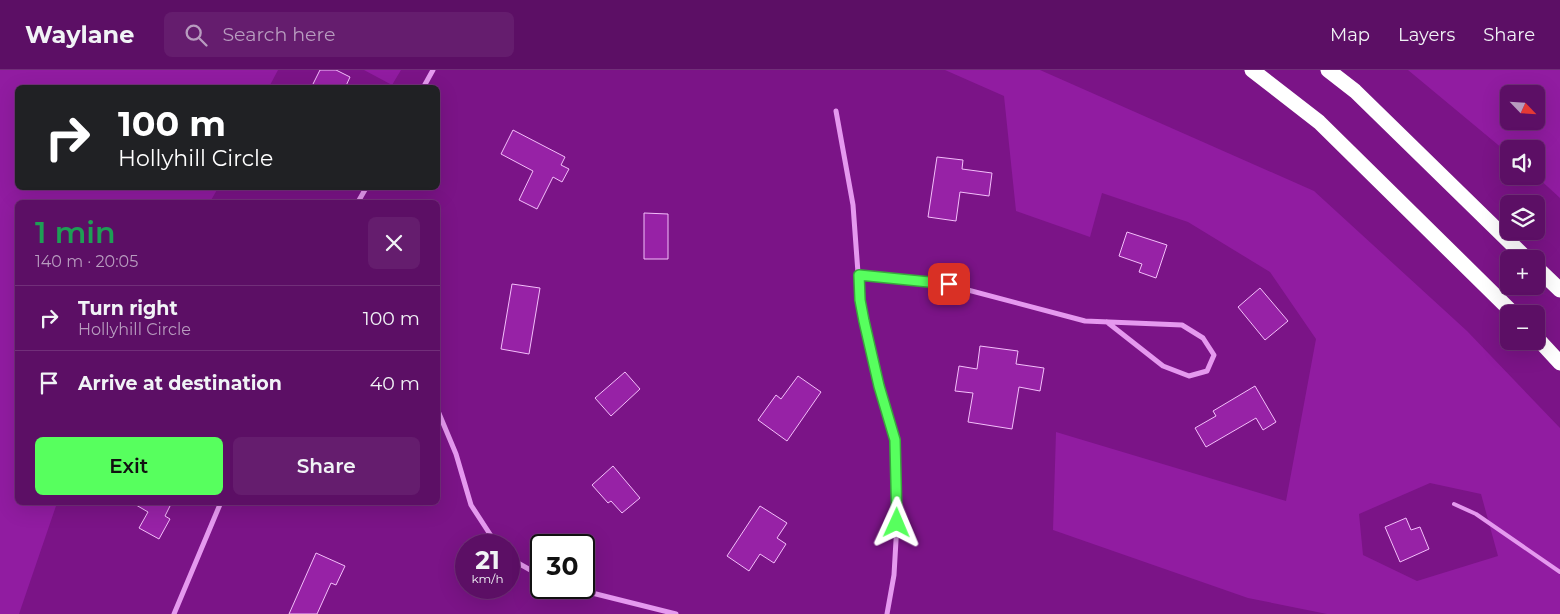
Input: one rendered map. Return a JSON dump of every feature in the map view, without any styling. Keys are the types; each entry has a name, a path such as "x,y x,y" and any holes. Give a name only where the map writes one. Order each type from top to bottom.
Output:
{"highway":[{"path":"1252,70 1319,122 1505,305"},
{"path":"1328,70 1355,91 1518,250"},
{"path":"1545,276 1560,290"},
{"path":"1545,347 1560,363"}],"street":[{"path":"425,85 433,70"},
{"path":"836,112 853,205 860,300 879,386 895,440 898,506 894,575 886,614"},
{"path":"859,275 949,284 1085,321 1182,325 1203,338 1214,356 1207,371 1188,376 1163,366 1107,322"},
{"path":"440,416 456,454 471,504 490,534"},
{"path":"174,614 220,505"},
{"path":"595,594 676,614"}],"lane":[{"path":"1454,504 1476,514 1560,572"}],"shaded area":[{"path":"0,70 278,70 270,85 15,85 15,190 217,190 211,200 15,200 15,505 56,505 19,614 0,614"},
{"path":"364,70 401,70 392,85"},
{"path":"945,70 1040,70 1314,191 1467,331 1560,428 1560,614 1327,614 1248,598 1053,530 1056,432 1286,501 1316,339 1270,272 1188,222 1102,193 1090,237 1016,211 1004,96","holes":["1430,483 1481,494 1498,556 1417,581 1363,555 1359,514"]},
{"path":"1408,70 1560,70 1560,198 1545,184 1545,140 1500,140 1500,147"}],"building":[{"path":"320,70 336,70 350,77 346,85 312,85"},
{"path":"513,130 565,157 561,165 569,169 562,182 553,177 537,209 519,200 533,171 501,154"},
{"path":"937,157 963,160 962,169 992,173 989,196 960,192 956,221 928,217"},
{"path":"644,213 668,214 668,259 644,259"},
{"path":"1127,232 1167,245 1156,278 1139,272 1142,264 1119,256"},
{"path":"512,284 540,288 529,354 501,349"},
{"path":"1260,288 1288,321 1265,340 1238,307"},
{"path":"980,346 1018,351 1016,364 1044,368 1040,391 1019,387 1012,429 968,422 973,393 955,391 959,366 977,369"},
{"path":"625,372 640,389 611,416 595,398"},
{"path":"798,376 821,392 787,441 758,420 776,395 781,399"},
{"path":"1255,386 1276,422 1263,430 1256,418 1206,447 1195,428 1216,416 1213,411"},
{"path":"613,466 640,498 622,513 611,501 608,503 592,485"},
{"path":"136,505 170,505 165,516 170,519 159,539 139,528 148,512"},
{"path":"760,506 787,523 777,538 786,544 774,563 760,554 749,571 727,556"},
{"path":"1406,518 1411,530 1420,527 1429,549 1400,562 1385,527"},
{"path":"316,553 345,566 336,585 331,583 317,614 289,614"}],"route":[{"path":"897,523 895,440 879,386 864,321 860,300 859,275 949,284"}]}
